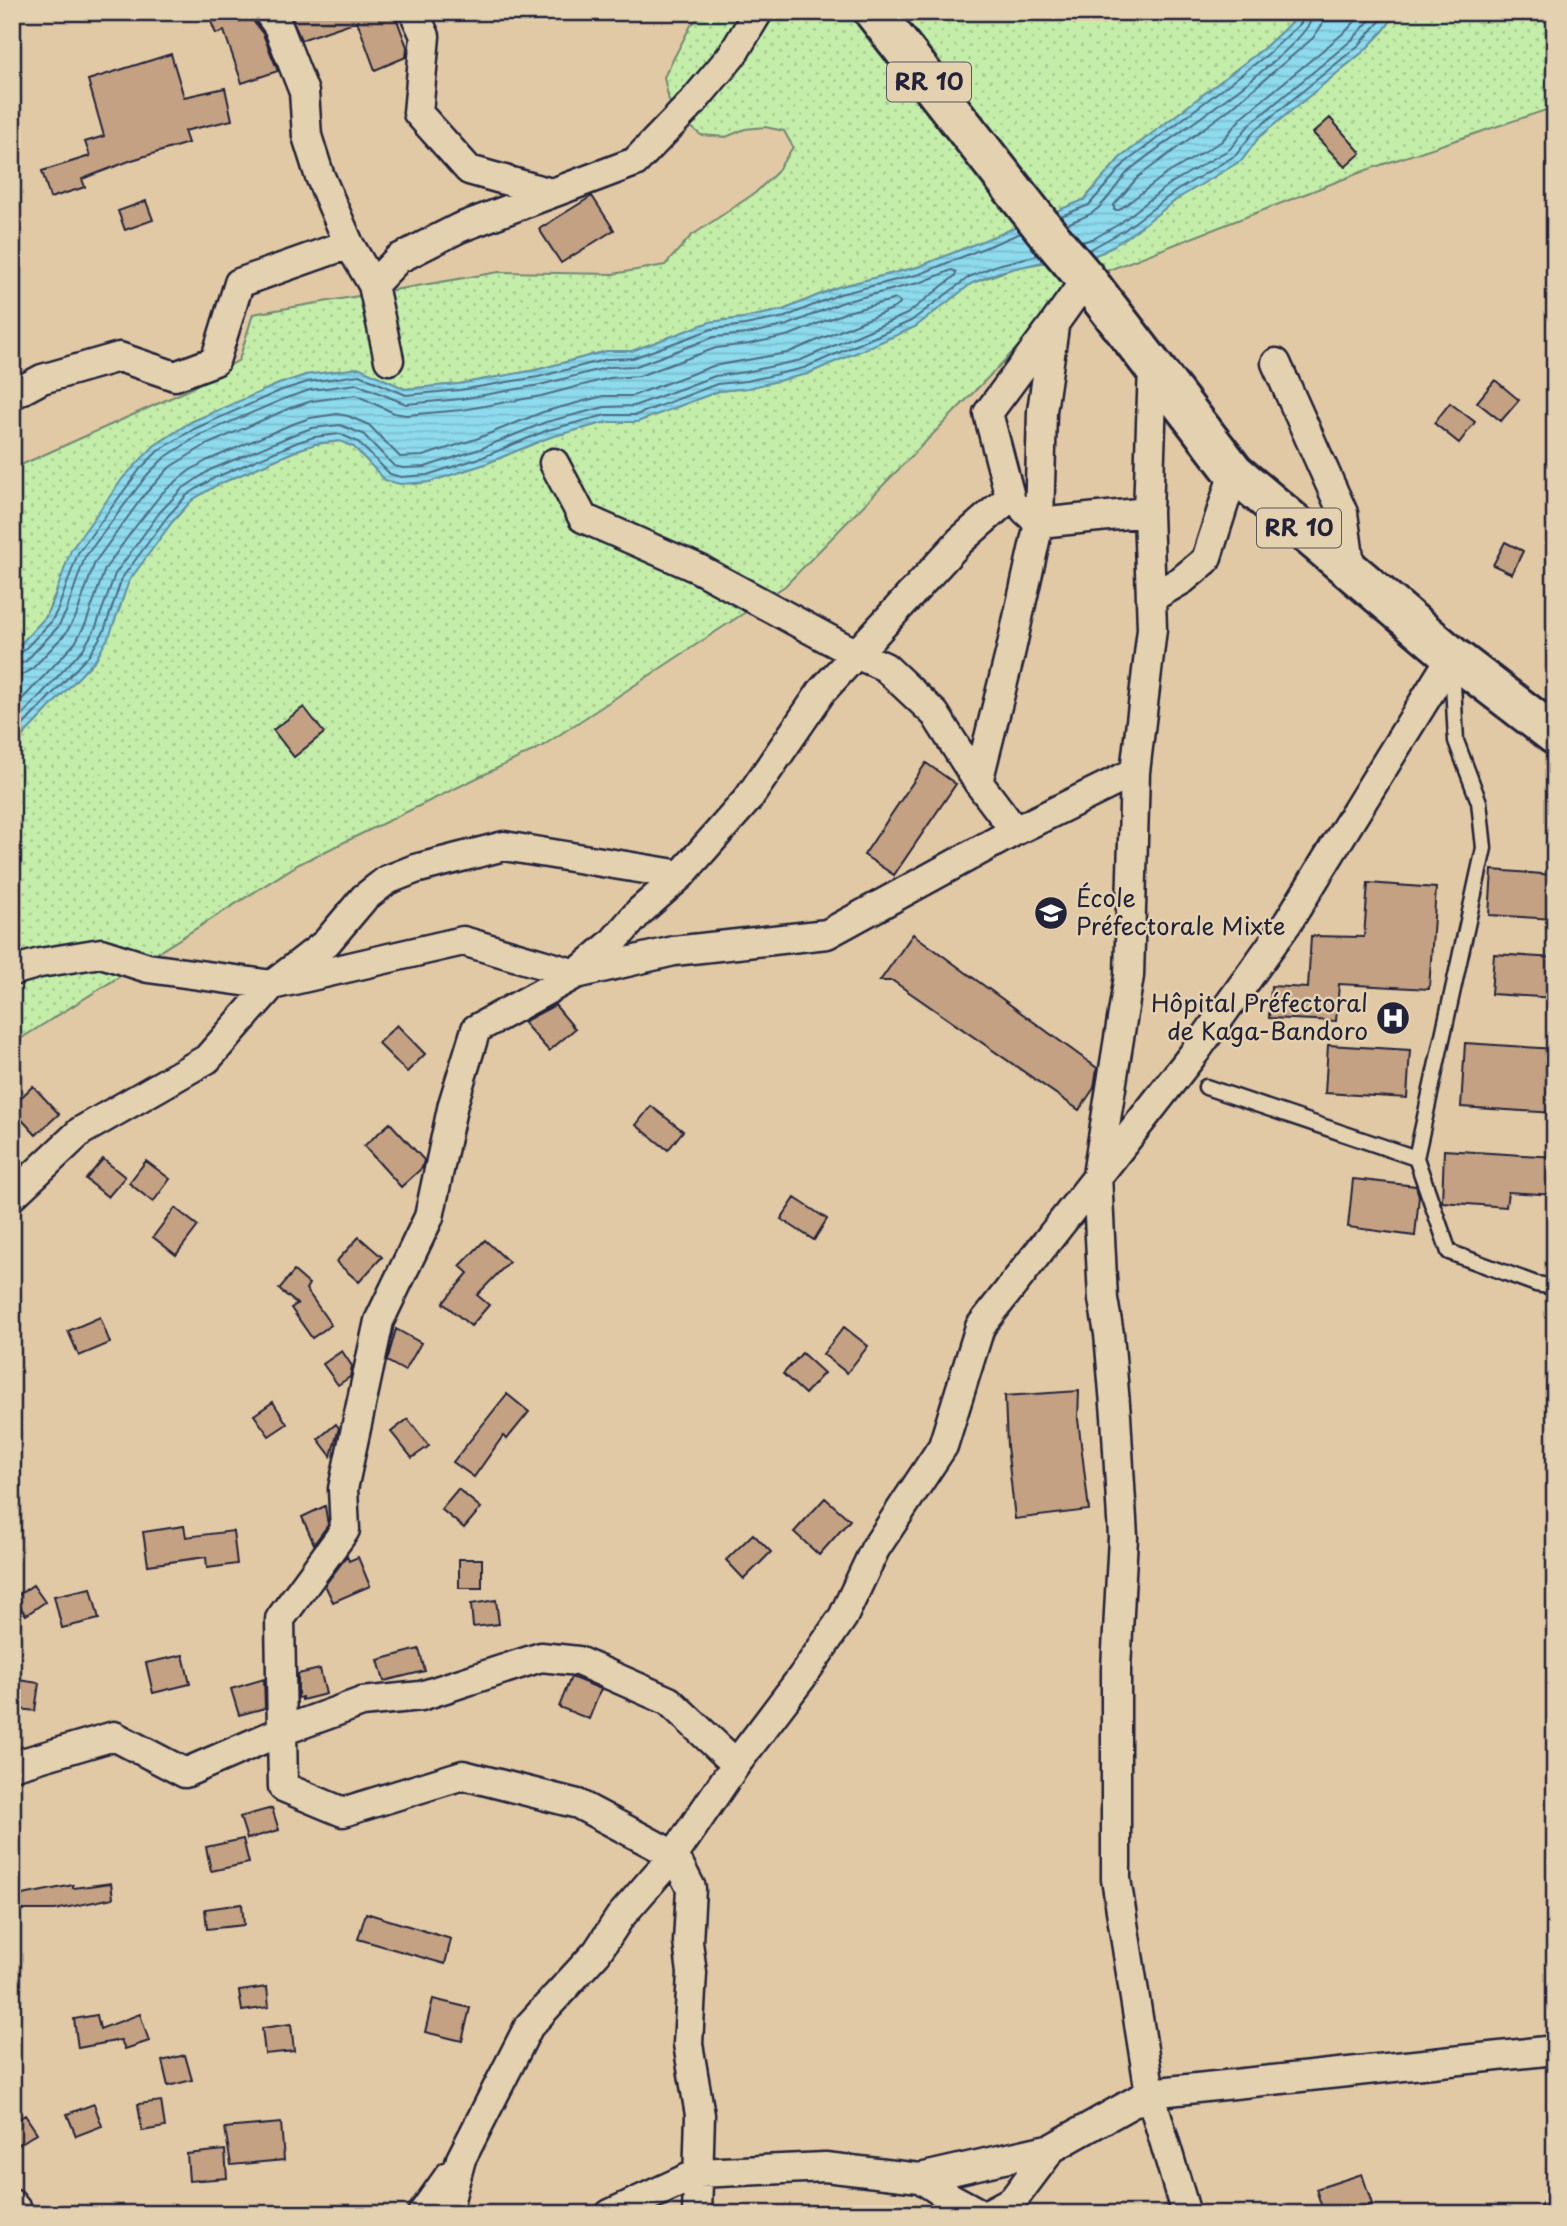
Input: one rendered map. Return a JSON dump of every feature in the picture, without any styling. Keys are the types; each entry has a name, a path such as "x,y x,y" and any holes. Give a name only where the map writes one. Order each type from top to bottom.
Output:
{"main road":[{"name":"RR 10","path":"874,12 1086,279 1234,472 1451,656 1555,735"}],"street":[{"path":"268,12 278,26 304,92 307,136 319,174 349,244 373,285 389,360"},
{"path":"414,12 425,36 418,113 469,170 551,193"},
{"path":"373,285 398,259 459,228 635,162 692,103 733,54 758,12"},
{"path":"12,396 42,379 119,357 175,376 215,361 239,283 349,244"},
{"path":"1086,279 988,413 1010,497 1040,523 1148,512"},
{"path":"978,782 1040,523 1042,411 1054,324"},
{"path":"1276,363 1343,513 1351,572"},
{"path":"1153,366 1148,512 1152,629 1135,772 1129,976 1097,1175 1103,1299 1114,1389 1124,1537 1116,1669 1116,1879 1150,2093 1186,2214"},
{"path":"554,463 583,518 699,569 885,667 935,714 978,782 1014,831"},
{"path":"1151,598 1182,580 1206,559 1234,472"},
{"path":"697,2214 700,2115 688,2043 692,1973 688,1942 691,1888 674,1855 578,1804 463,1775 343,1812 283,1787 280,1619 345,1530 344,1489 379,1321 429,1217 453,1104 476,1028 576,974 612,943 639,912 681,875 748,799 822,691 960,541 1010,497"},
{"path":"432,2212 529,2026 597,1952 620,1917 674,1855 736,1764 803,1677 843,1617 875,1549 943,1446 980,1327 1195,1052 1288,922 1451,656"},
{"path":"12,971 40,963 101,953 148,968 272,985 463,941 576,974 674,951 827,934 1014,831 1135,772"},
{"path":"12,1196 81,1131 208,1059 272,985 326,943 364,898 387,880 415,869 504,846 681,875"},
{"path":"12,1766 114,1736 185,1773 282,1731 362,1702 421,1696 541,1657 578,1661 669,1702 736,1764"},
{"path":"610,2214 699,2173 825,2167 920,2178 1052,2148 1150,2093 1555,2050"},
{"path":"987,2214 1013,2200 1052,2148"},
{"path":"920,2178 981,2214"},
{"path":"12,2204 20,2214"}],"lane":[{"path":"1451,656 1456,741 1479,802 1484,848 1416,1158 1449,1252 1535,1284 1555,1287"},
{"path":"1206,1087 1416,1158"}],"green space":[{"path":"705,12 1299,12 1263,49 1120,158 1084,200 918,267 838,287 783,310 710,322 632,351 607,351 536,370 459,384 405,389 360,368 306,375 191,422 154,446 59,585 45,618 12,653 12,469 186,391 239,360 253,314 499,272 613,274 665,265 691,236 755,193 776,173 793,147 784,131 765,127 745,129 726,137 701,135 686,123 669,101 664,77 691,25"},
{"path":"1397,12 1555,12 1555,107 1372,168 1083,280 785,586 541,747 299,864 12,1044 12,747 96,659 120,608 128,581 192,500 217,485 315,444 340,441 354,447 386,480 415,484 485,464 550,437 607,422 637,422 719,391 748,388 807,374 915,327 972,283 1014,268 1103,252 1180,197 1242,160 1259,137 1364,51"}],"water":[{"path":"1299,12 1397,12 1364,51 1259,137 1242,160 1180,197 1103,252 1088,258 1042,262 999,272 972,283 915,327 807,374 748,388 719,391 637,422 607,422 550,437 485,464 429,482 400,484 385,480 354,447 340,441 300,449 217,485 192,500 172,522 129,581 110,634 96,659 12,747 12,653 45,618 71,550 123,478 154,446 191,422 306,375 360,368 405,389 459,384 536,370 607,351 632,351 710,322 783,310 838,287 918,267 1084,200 1120,158 1263,49"}],"building":[{"path":"207,12 252,12 254,22 263,34 278,71 242,83 224,31 216,34"},
{"path":"289,12 394,12 407,47 406,57 375,70 357,21 301,40"},
{"path":"171,54 184,97 225,88 232,120 184,131 188,143 82,179 85,187 50,198 42,171 90,156 85,142 104,136 88,80"},
{"path":"1330,118 1361,153 1345,167 1313,133"},
{"path":"592,196 614,230 561,263 539,229"},
{"path":"146,201 153,220 125,230 118,211"},
{"path":"1495,380 1519,400 1501,421 1477,402"},
{"path":"1450,403 1475,422 1459,443 1434,423"},
{"path":"1505,542 1523,551 1512,574 1493,565"},
{"path":"304,707 324,733 294,757 273,730"},
{"path":"926,763 956,784 894,875 864,855"},
{"path":"1492,870 1555,875 1555,919 1489,915"},
{"path":"1368,883 1436,888 1429,989 1339,984 1336,1021 1269,1018 1271,986 1308,988 1311,936 1364,937"},
{"path":"913,934 1097,1068 1094,1088 1079,1110 893,981 880,981"},
{"path":"1494,954 1555,958 1555,998 1491,994"},
{"path":"555,1005 575,1029 549,1051 523,1022"},
{"path":"397,1025 425,1054 407,1072 378,1043"},
{"path":"1465,1043 1555,1049 1555,1113 1461,1107"},
{"path":"1328,1045 1410,1050 1407,1098 1325,1093"},
{"path":"33,1086 59,1114 36,1135 12,1109"},
{"path":"651,1106 683,1131 668,1150 636,1125"},
{"path":"390,1123 424,1160 422,1168 401,1187 364,1146"},
{"path":"1444,1150 1555,1157 1555,1195 1508,1192 1506,1207 1442,1202"},
{"path":"103,1159 125,1177 108,1197 86,1179"},
{"path":"146,1161 170,1179 153,1202 129,1183"},
{"path":"1353,1179 1416,1186 1419,1196 1415,1236 1348,1227"},
{"path":"795,1198 827,1219 814,1240 781,1219"},
{"path":"175,1208 198,1226 176,1255 153,1237"},
{"path":"359,1237 382,1257 359,1282 336,1262"},
{"path":"485,1240 509,1262 477,1295 489,1305 471,1326 443,1303 468,1273 460,1266"},
{"path":"294,1271 309,1284 306,1289 331,1325 312,1338 291,1308 297,1304 279,1289"},
{"path":"100,1317 110,1343 79,1356 68,1331"},
{"path":"844,1327 868,1346 847,1373 823,1354"},
{"path":"396,1329 421,1343 405,1371 387,1361"},
{"path":"342,1351 352,1366 350,1377 338,1385 323,1364"},
{"path":"802,1353 824,1373 805,1394 783,1374"},
{"path":"1079,1391 1078,1419 1089,1510 1015,1519 1005,1396"},
{"path":"507,1394 529,1412 507,1439 503,1436 474,1477 453,1462"},
{"path":"273,1402 287,1424 269,1436 254,1415"},
{"path":"408,1419 429,1446 412,1458 391,1432"},
{"path":"336,1424 339,1428 331,1456 318,1439"},
{"path":"458,1489 481,1508 464,1528 441,1509"},
{"path":"825,1498 850,1520 819,1555 794,1532"},
{"path":"325,1506 328,1525 314,1544 302,1517"},
{"path":"184,1526 186,1537 233,1531 237,1564 207,1568 206,1557 148,1565 143,1532"},
{"path":"753,1534 771,1552 744,1579 726,1560"},
{"path":"347,1556 349,1561 358,1557 370,1586 333,1602 325,1585"},
{"path":"459,1559 482,1559 482,1588 459,1588"},
{"path":"33,1585 45,1602 26,1615 14,1598"},
{"path":"91,1588 99,1619 62,1628 54,1596"},
{"path":"496,1600 499,1624 473,1627 471,1604"},
{"path":"419,1649 425,1671 384,1681 378,1660"},
{"path":"183,1655 190,1684 153,1693 146,1663"},
{"path":"320,1669 326,1694 302,1700 302,1697 298,1698 298,1674"},
{"path":"571,1677 601,1689 589,1719 559,1707"},
{"path":"12,1679 39,1683 35,1711 12,1708"},
{"path":"264,1679 265,1708 239,1715 231,1689"},
{"path":"272,1808 279,1830 247,1839 240,1817"},
{"path":"243,1839 249,1863 211,1871 206,1847"},
{"path":"111,1883 113,1898 55,1910 12,1910 12,1897 73,1885 73,1888"},
{"path":"242,1904 244,1925 207,1929 205,1909"},
{"path":"366,1913 451,1939 445,1964 358,1939"},
{"path":"267,1987 269,2007 242,2011 239,1991"},
{"path":"433,1999 470,2008 462,2041 425,2032"},
{"path":"140,2014 149,2041 125,2049 121,2040 78,2048 74,2019 97,2015 100,2029"},
{"path":"291,2024 294,2051 265,2054 262,2028"},
{"path":"185,2055 192,2080 168,2086 162,2061"},
{"path":"161,2101 165,2127 142,2131 138,2104"},
{"path":"94,2104 102,2126 76,2136 67,2114"},
{"path":"25,2115 37,2133 12,2149 12,2123"},
{"path":"281,2123 284,2160 231,2165 225,2128"},
{"path":"225,2150 227,2178 189,2181 187,2154"},
{"path":"1362,2174 1372,2204 1363,2207 1365,2214 1324,2214 1316,2189"}],"place":[{"name":"École Préfectorale Mixte","path":"1051,913"},
{"name":"Hôpital Préfectoral de Kaga-Bandoro","path":"1393,1018"}]}
